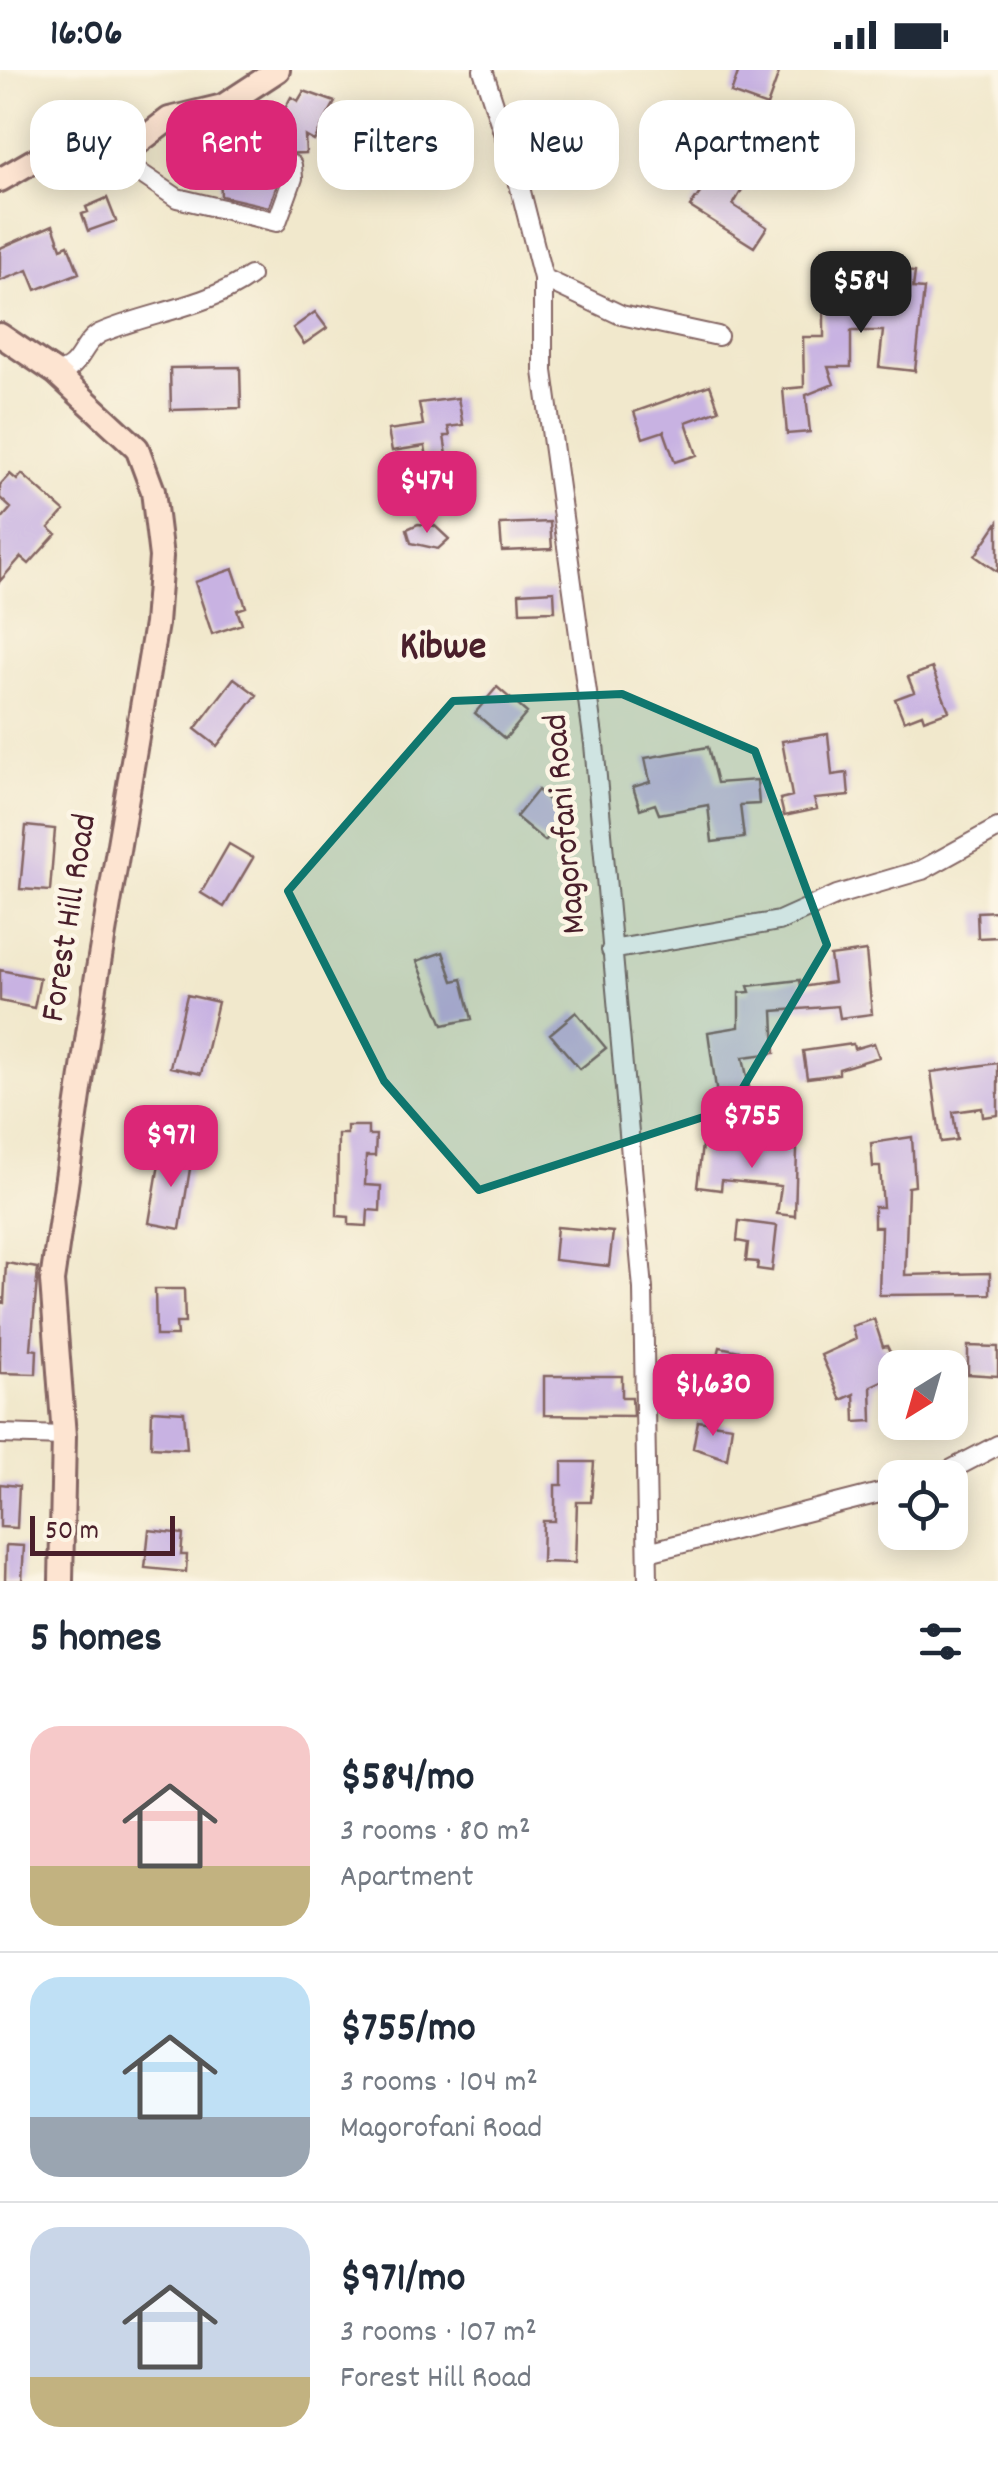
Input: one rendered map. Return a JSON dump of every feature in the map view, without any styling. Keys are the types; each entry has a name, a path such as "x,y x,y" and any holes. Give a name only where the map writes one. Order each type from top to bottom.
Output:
{"street":[{"path":"146,136 168,118 223,106 278,70"},
{"name":"Magorofani Road","path":"483,70 516,172 543,278 544,371 594,744 643,1288 648,1581"},
{"path":"0,180 30,163"},
{"path":"166,190 178,198 277,222 289,190"},
{"path":"56,373 72,369 96,336 213,296 250,276"},
{"path":"543,278 621,316 718,336"},
{"name":"Forest Hill Road","path":"0,335 56,373 139,452 153,491 161,557 156,624 94,992 52,1281 64,1436 61,1581"},
{"path":"611,950 779,921 837,896 922,870 998,828"},
{"path":"0,1434 64,1436"},
{"path":"968,1461 998,1445"},
{"path":"648,1552 878,1493"}],"highlighted area":[{"path":"622,694 755,751 827,945 731,1108 479,1190 384,1081 288,891 453,701"}],"building":[{"path":"739,70 780,70 769,100 750,100 731,93"},
{"path":"304,91 329,100 317,100 317,135 314,141 305,136 306,153 297,153 298,101"},
{"path":"221,190 275,190 269,207 221,196"},
{"path":"702,190 742,190 733,205 767,227 754,247 690,207"},
{"path":"107,198 116,221 88,231 82,214 88,212 86,207"},
{"path":"53,225 61,248 68,245 79,273 36,290 28,270 0,281 0,248"},
{"path":"873,258 896,261 894,270 915,272 913,288 924,289 915,371 879,367 883,331 851,331 851,367 828,367 834,384 806,395 810,432 787,434 783,389 804,387 803,337 824,337 824,306 868,305"},
{"path":"315,312 327,328 304,344 293,328"},
{"path":"240,367 241,408 171,410 170,368"},
{"path":"710,385 719,410 686,422 697,455 675,462 664,431 643,438 634,412"},
{"path":"458,398 463,425 448,427 450,436 444,436 447,455 427,458 425,446 392,451 388,430 423,425 419,403"},
{"path":"10,474 17,480 22,474 64,511 49,528 56,534 29,564 21,557 0,581 0,521 11,508 0,498 0,485"},
{"path":"550,522 552,549 502,551 500,524"},
{"path":"998,522 998,572 975,556"},
{"path":"418,524 435,526 449,539 438,549 411,543 407,529"},
{"path":"233,569 246,607 237,610 242,624 212,634 195,582"},
{"path":"554,591 555,611 520,612 519,593"},
{"path":"932,668 949,711 924,720 922,714 904,721 895,699 914,692 908,677"},
{"path":"234,678 257,695 217,746 195,729"},
{"path":"497,687 527,713 505,739 475,713"},
{"path":"828,734 832,775 847,773 849,796 814,799 817,809 784,816 780,799 792,796 782,741"},
{"path":"708,747 717,783 757,780 759,804 740,805 744,838 712,842 708,805 659,814 655,804 640,809 633,787 650,782 645,758"},
{"path":"538,790 565,817 545,841 516,817"},
{"path":"26,826 55,829 50,891 20,889"},
{"path":"229,844 253,858 224,907 201,893"},
{"path":"998,911 998,937 978,938 977,912"},
{"path":"866,951 872,1014 840,1018 838,1006 773,1011 775,1053 743,1057 751,1097 718,1103 708,1032 739,1027 739,993 750,992 748,986 800,980 801,987 834,982 830,956"},
{"path":"443,952 453,981 462,979 472,1019 443,1025 417,961"},
{"path":"0,970 40,978 34,1008 0,1001"},
{"path":"187,995 218,1002 201,1074 170,1067"},
{"path":"576,1012 606,1048 580,1069 550,1034"},
{"path":"874,1043 879,1057 839,1069 839,1074 807,1078 803,1051 853,1044 854,1049"},
{"path":"998,1063 998,1115 983,1117 982,1108 953,1112 957,1140 941,1142 931,1072"},
{"path":"347,1126 368,1126 368,1135 376,1135 375,1156 366,1156 365,1185 381,1186 380,1211 368,1210 367,1226 349,1225 349,1217 337,1216 338,1134 347,1134"},
{"path":"912,1137 915,1186 908,1187 905,1275 990,1273 990,1294 879,1295 881,1227 874,1227 874,1207 883,1207 880,1167 873,1167 871,1143"},
{"path":"702,1145 764,1153 764,1146 797,1150 795,1216 777,1214 781,1186 722,1180 721,1190 697,1187"},
{"path":"161,1152 192,1157 180,1229 149,1223"},
{"path":"739,1221 777,1226 772,1271 757,1269 758,1262 746,1261 748,1243 737,1241"},
{"path":"557,1227 613,1232 609,1266 554,1260"},
{"path":"6,1263 38,1268 31,1349 37,1350 36,1374 0,1373 0,1302 4,1303"},
{"path":"155,1289 184,1289 185,1323 176,1323 177,1336 156,1336"},
{"path":"874,1319 883,1347 889,1350 878,1350 878,1383 871,1386 872,1421 855,1422 854,1394 841,1400 821,1355 856,1339 852,1326"},
{"path":"968,1346 998,1347 998,1376 968,1374"},
{"path":"720,1347 759,1355 752,1386 713,1378"},
{"path":"544,1376 622,1376 622,1397 632,1397 633,1416 544,1415"},
{"path":"152,1410 184,1412 187,1449 151,1447"},
{"path":"698,1421 732,1426 727,1459 693,1448"},
{"path":"562,1462 594,1462 591,1502 577,1502 575,1563 542,1562 543,1521 555,1521 555,1485 562,1485"},
{"path":"0,1484 19,1486 17,1528 0,1527"},
{"path":"149,1530 183,1534 181,1555 187,1555 186,1572 145,1568"},
{"path":"6,1545 24,1546 22,1581 5,1581"}],"district":[{"name":"Kibwe","path":"443,649"}]}
